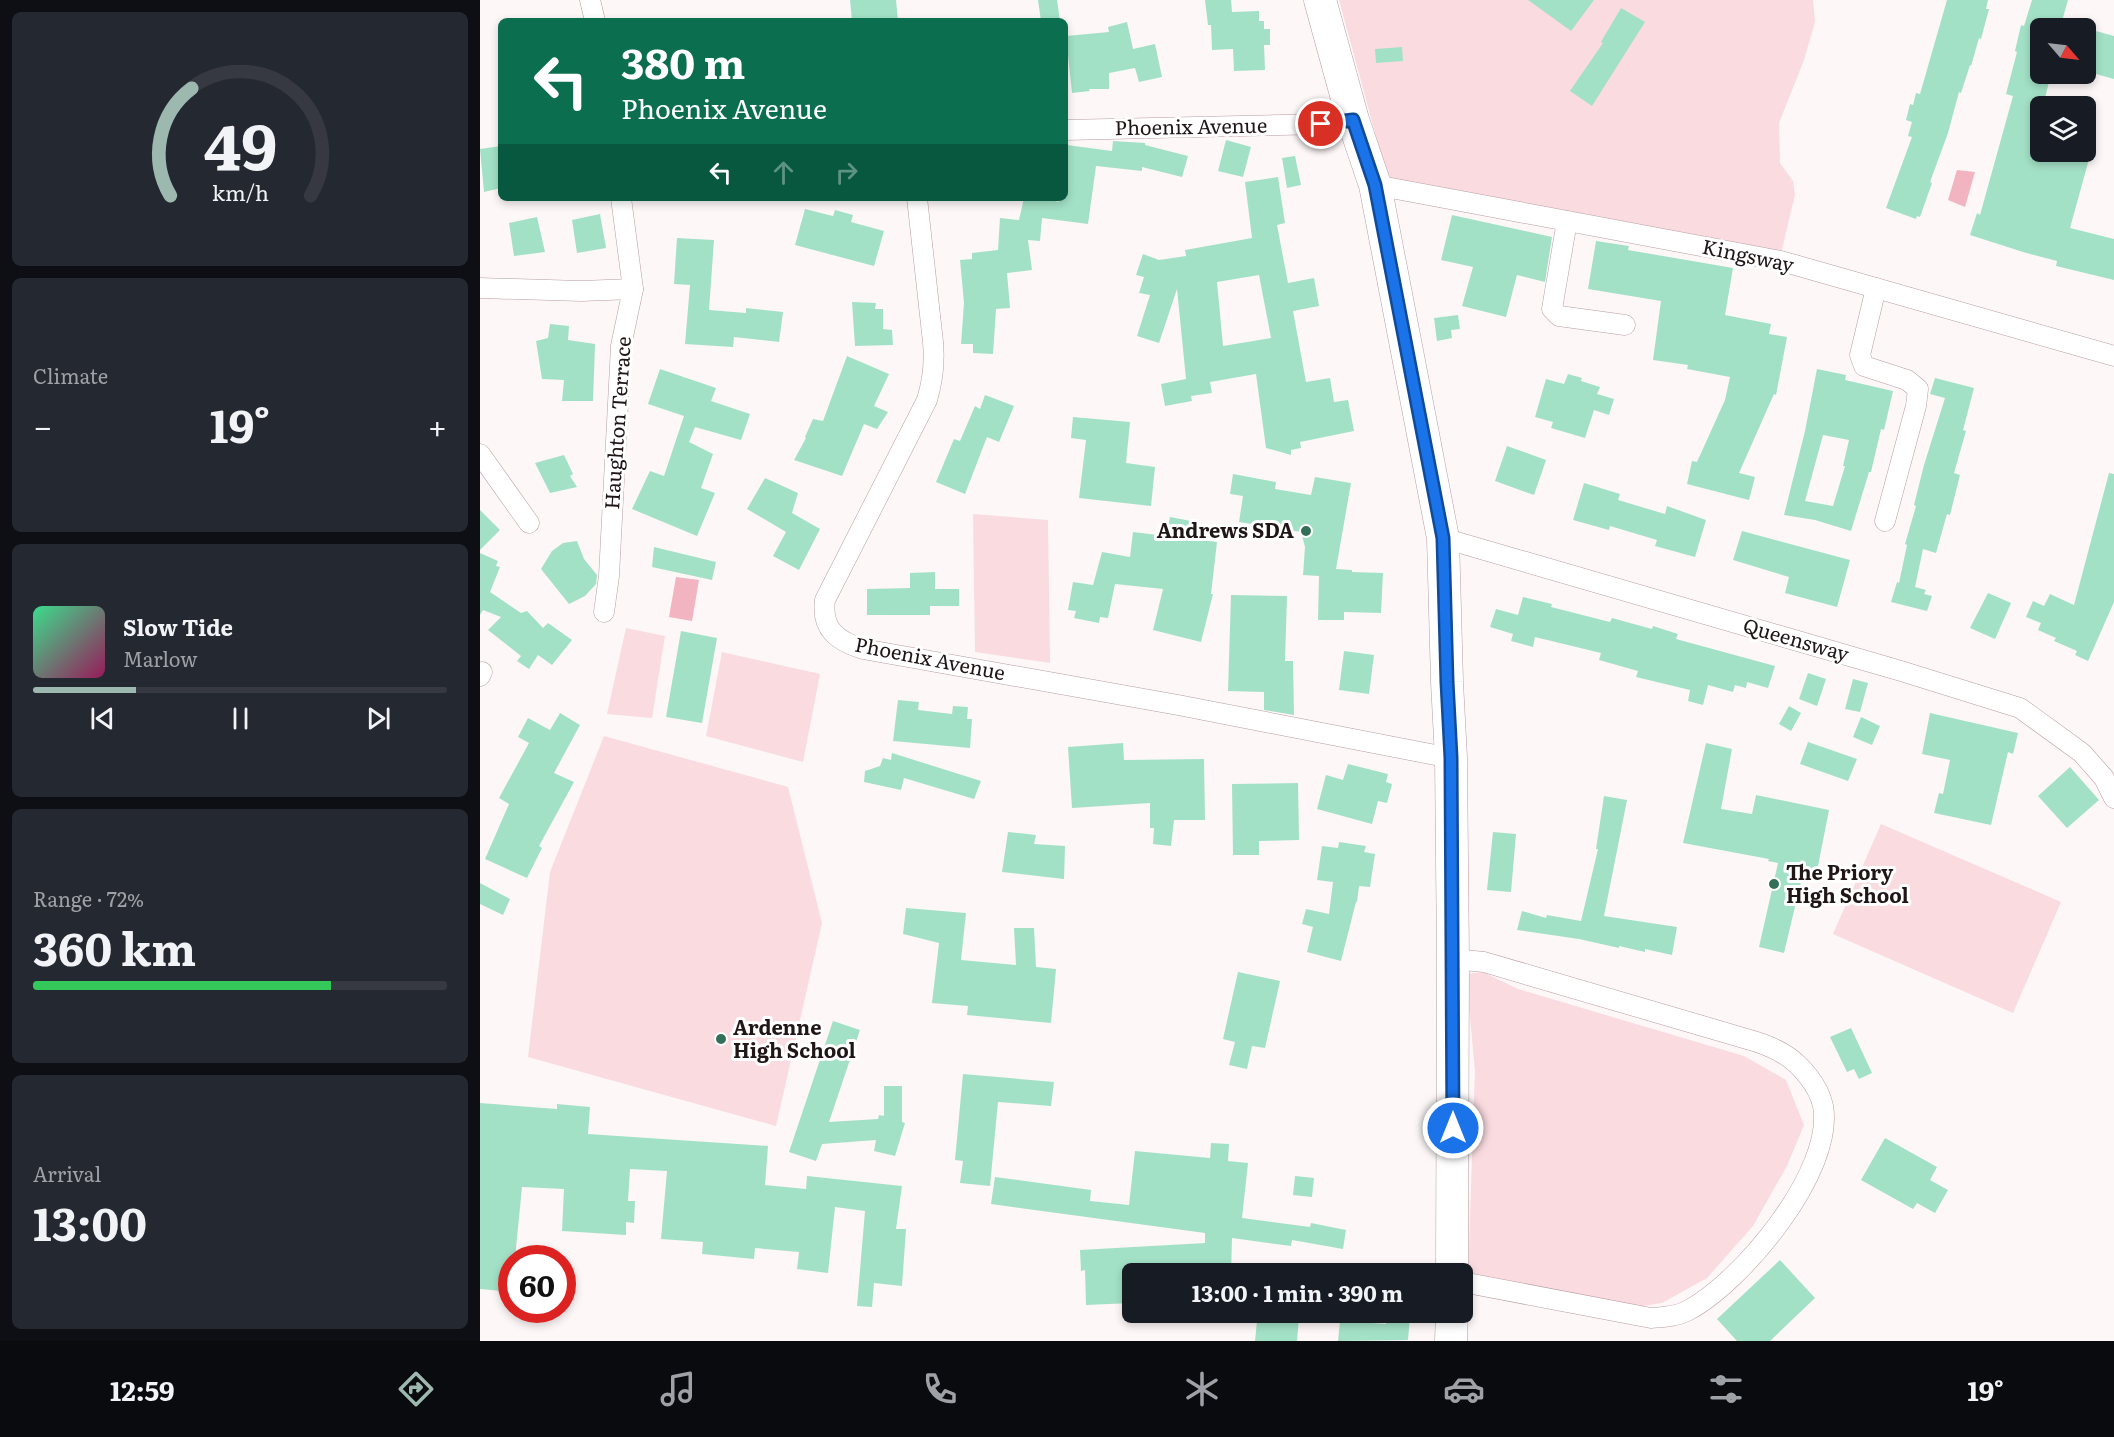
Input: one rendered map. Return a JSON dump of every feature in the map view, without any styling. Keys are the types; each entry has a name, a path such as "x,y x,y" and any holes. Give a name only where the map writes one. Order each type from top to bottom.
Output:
{"main road":[{"path":"1320,0 1353,120 1375,185 1443,538 1451,758 1452,1263"},
{"path":"1451,1341 1452,1323"}],"street":[{"path":"590,0 594,18"},
{"name":"Phoenix Avenue","path":"1068,130 1321,124 1353,120"},
{"name":"Kingsway","path":"1375,185 1781,261 2114,356"},
{"name":"Haughton Terrace","path":"604,612 609,576 621,346 633,289 621,201"},
{"name":"Phoenix Avenue","path":"917,201 935,362 933,381 927,400 825,600 823,614 828,627 838,638 863,649 1004,673 1451,758"},
{"path":"1567,221 1552,309 1559,316 1625,325"},
{"path":"480,288 581,291 633,289"},
{"path":"1876,288 1860,355 1864,366 1907,380 1918,389 1916,406 1885,521"},
{"path":"480,454 530,523"},
{"name":"Queensway","path":"1443,538 1901,671 2020,708 2082,753 2104,778 2114,798"},
{"path":"1453,959 1484,962 1757,1042 1783,1053 1804,1071 1816,1089 1823,1106 1822,1130 1817,1156 1789,1209 1756,1254 1730,1280 1686,1311 1670,1317 1651,1318 1473,1284"}],"shaded area":[{"path":"1339,0 1813,0 1815,22 1804,60 1779,123 1780,163 1793,181 1795,195 1781,253 1750,245 1387,177"},
{"path":"1957,170 1975,172 1965,207 1948,200"},
{"path":"973,514 1048,520 1050,663 975,652"},
{"path":"676,577 699,580 692,621 669,617"},
{"path":"626,628 665,636 652,718 607,714"},
{"path":"722,652 820,674 803,762 706,736"},
{"path":"604,736 788,787 822,923 776,1126 528,1057 550,872"},
{"path":"1881,824 2061,902 2013,1013 1833,934"},
{"path":"1483,972 1518,989 1744,1056 1786,1080 1804,1125 1787,1166 1753,1226 1707,1278 1662,1303 1630,1308 1473,1278 1473,1263 1468,1263 1475,1071 1466,974"}],"building":[{"path":"850,0 896,0 898,18 852,18"},
{"path":"1038,0 1057,0 1060,18 1041,18"},
{"path":"1205,0 1231,0 1232,12 1259,11 1259,21 1264,21 1264,29 1270,29 1270,45 1264,45 1265,70 1234,71 1233,49 1212,50 1211,25 1208,25"},
{"path":"1528,0 1594,0 1571,31"},
{"path":"1947,0 1988,0 1986,9 1989,9 1981,39 1979,38 1961,93 1959,92 1948,133 1930,182 1932,183 1920,217 1917,216 1916,219 1886,208 1912,137 1908,136 1912,122 1906,120 1910,104 1913,105 1916,93 1920,94"},
{"path":"2032,0 2068,0 2063,18 2030,18 2030,84 2048,84 2046,96 2030,96 2030,162 2088,162 2070,228 2114,239 2114,280 2056,266 2057,261 1970,235 1977,213 1980,215 2013,96 2006,94 2017,52 2015,51 2021,25 2024,26"},
{"path":"1621,8 1645,22 1592,106 1570,91 1603,43 1601,42"},
{"path":"1127,22 1133,49 1155,44 1162,77 1139,82 1135,68 1109,73 1109,89 1089,89 1090,91 1072,93 1068,36 1109,32 1108,27"},
{"path":"2096,31 2114,36 2114,79 2096,74"},
{"path":"1402,47 1403,61 1376,63 1375,49"},
{"path":"1226,140 1251,147 1243,177 1218,171"},
{"path":"1113,141 1145,143 1145,145 1188,156 1182,177 1142,167 1142,171 1096,166 1088,224 1042,218 1040,241 1028,240 1032,270 1007,273 1010,308 996,309 993,354 973,353 973,344 961,344 964,303 960,260 972,259 972,253 998,250 1000,218 1019,220 1023,201 1068,201 1068,145 1112,151"},
{"path":"498,146 498,189 484,192 480,149"},
{"path":"1295,156 1301,185 1287,188 1282,158"},
{"path":"1278,177 1285,223 1277,225 1288,283 1314,278 1319,306 1293,311 1306,382 1330,378 1334,402 1348,400 1354,431 1300,442 1301,448 1291,450 1291,455 1266,448 1256,374 1210,382 1212,393 1191,396 1192,401 1165,406 1161,384 1186,379 1177,289 1159,343 1137,336 1150,295 1139,293 1144,277 1136,275 1143,254 1159,260 1186,256 1185,250 1252,238 1245,182","holes":["1259,275 1271,338 1223,346 1217,282"]},
{"path":"805,209 833,216 835,210 853,215 851,222 884,231 874,266 795,245"},
{"path":"600,214 606,248 577,253 572,220"},
{"path":"1452,215 1552,237 1545,282 1517,275 1506,317 1462,306 1473,267 1441,260"},
{"path":"537,217 545,252 514,256 509,223"},
{"path":"677,238 714,240 709,310 746,313 746,308 783,312 779,342 734,337 733,347 685,344 690,285 674,284"},
{"path":"1596,241 1629,246 1628,250 1733,268 1725,315 1771,324 1769,334 1787,337 1776,395 1774,394 1739,473 1755,477 1749,500 1687,484 1692,461 1697,462 1725,400 1730,377 1687,369 1688,365 1653,360 1661,301 1588,289"},
{"path":"852,302 876,303 875,309 883,309 883,329 892,330 893,345 855,346"},
{"path":"1458,315 1460,329 1451,330 1452,338 1437,341 1434,318"},
{"path":"550,324 569,326 568,340 595,344 593,401 562,401 564,380 542,379 536,341 548,338"},
{"path":"847,356 889,374 874,406 888,412 877,429 864,424 842,476 794,460 813,419 823,421"},
{"path":"660,369 716,388 711,401 750,414 741,440 695,427 689,442 713,454 701,488 715,493 697,536 632,509 650,471 664,476 684,416 648,404"},
{"path":"1817,369 1846,375 1845,380 1893,391 1884,430 1881,429 1871,472 1869,472 1851,531 1815,520 1784,515 1805,431","holes":["1823,435 1849,440 1843,466 1845,466 1833,506 1805,501"]},
{"path":"1568,374 1600,387 1597,394 1614,399 1609,415 1594,410 1585,438 1551,428 1553,422 1535,417 1546,379 1564,384"},
{"path":"1935,378 1974,388 1963,430 1966,431 1954,473 1960,475 1950,515 1947,514 1936,553 1923,549 1915,587 1926,590 1924,594 1932,596 1927,611 1891,602 1897,582 1899,583 1907,545 1905,544 1916,506 1914,505 1924,465 1945,398 1930,394"},
{"path":"985,395 1014,406 999,442 987,437 965,494 936,482 954,439 960,441 975,406 980,409"},
{"path":"1073,417 1130,422 1126,463 1155,467 1151,506 1079,498 1086,440 1071,438"},
{"path":"1507,446 1546,460 1534,495 1495,481"},
{"path":"564,455 573,474 570,476 577,487 550,493 535,463"},
{"path":"2109,473 2114,474 2114,602 2088,661 2075,655 2077,651 2054,641 2056,638 2038,630 2041,623 2026,617 2033,601 2044,606 2050,594 2074,605"},
{"path":"1233,474 1276,482 1275,489 1311,495 1315,477 1351,483 1336,569 1383,573 1381,613 1344,612 1344,620 1318,620 1319,576 1303,575 1305,547 1301,532 1239,522 1243,496 1230,494"},
{"path":"765,478 798,493 792,513 820,529 799,570 773,556 786,532 747,509"},
{"path":"1584,483 1620,494 1618,500 1665,514 1667,506 1706,520 1695,557 1655,546 1657,540 1610,526 1609,530 1573,520"},
{"path":"480,510 500,530 480,550"},
{"path":"1170,517 1196,522 1192,539 1217,542 1211,594 1213,594 1201,642 1153,630 1163,589 1115,584 1108,618 1100,617 1099,623 1074,618 1076,611 1068,610 1073,582 1093,585 1102,552 1130,557 1133,532 1166,536"},
{"path":"1742,531 1850,560 1837,607 1785,593 1789,577 1733,560"},
{"path":"577,541 584,559 597,575 596,584 585,596 569,604 541,569 552,551 563,543"},
{"path":"654,547 716,562 712,580 652,567"},
{"path":"480,553 498,561 496,566 500,567 490,592 521,613 527,611 543,628 548,623 572,640 552,665 538,655 529,669 517,661 521,656 488,630 501,617 483,610 480,615"},
{"path":"935,572 935,589 959,589 959,606 930,606 930,615 867,615 867,589 910,588 910,573"},
{"path":"1988,593 2011,603 1995,639 1970,628"},
{"path":"1231,595 1287,596 1285,661 1293,661 1294,715 1264,710 1264,692 1228,691"},
{"path":"1523,597 1552,604 1551,607 1610,622 1612,618 1652,629 1653,626 1678,634 1676,639 1775,666 1768,688 1747,682 1746,688 1735,685 1733,692 1708,685 1703,705 1688,701 1690,690 1636,677 1638,671 1599,660 1601,653 1535,637 1533,647 1511,641 1513,634 1490,627 1496,609 1518,615"},
{"path":"681,631 717,638 702,723 666,717"},
{"path":"1344,651 1374,655 1369,694 1339,690"},
{"path":"1808,673 1826,679 1817,706 1799,699"},
{"path":"1853,679 1868,683 1860,712 1845,709"},
{"path":"898,700 919,702 918,710 952,714 953,706 968,707 967,719 972,719 970,748 893,741"},
{"path":"1789,706 1801,713 1791,731 1779,724"},
{"path":"560,713 580,725 554,773 574,782 539,846 542,848 527,878 485,859 509,804 499,798 529,743 518,737 528,718 550,730"},
{"path":"1930,713 2018,733 2013,754 2008,752 1991,825 1934,813 1939,793 1943,794 1950,760 1922,754"},
{"path":"1861,717 1880,726 1872,745 1853,737"},
{"path":"1808,742 1857,759 1848,781 1800,764"},
{"path":"1123,743 1124,760 1204,759 1205,820 1174,820 1171,846 1153,844 1154,828 1150,828 1150,803 1072,808 1068,747"},
{"path":"1706,743 1732,749 1721,809 1752,814 1756,795 1829,810 1817,871 1804,869 1784,953 1759,947 1778,863 1768,861 1769,859 1683,843"},
{"path":"892,753 981,781 974,799 904,778 901,790 864,782 865,771 880,766 883,758 891,760"},
{"path":"1348,764 1388,774 1386,782 1392,784 1387,803 1378,801 1372,824 1317,809 1326,775 1343,780"},
{"path":"2070,767 2099,800 2067,828 2038,796"},
{"path":"1298,783 1299,840 1259,841 1259,855 1233,855 1232,784"},
{"path":"1604,796 1627,800 1604,916 1677,927 1672,955 1517,930 1522,911 1546,918 1547,915 1581,921 1598,849 1596,849"},
{"path":"1008,832 1036,835 1034,844 1065,846 1064,879 1002,872"},
{"path":"1493,832 1516,834 1511,892 1487,890"},
{"path":"1339,842 1366,846 1364,852 1375,854 1370,887 1359,886 1341,961 1307,952 1313,927 1302,924 1306,909 1329,914 1333,882 1317,880 1322,846 1338,848"},
{"path":"480,883 510,899 503,915 480,904"},
{"path":"906,908 966,913 961,960 1016,965 1014,928 1034,928 1036,967 1056,969 1051,1023 967,1015 968,1006 932,1003 939,943 903,934"},
{"path":"1238,972 1280,981 1265,1048 1252,1046 1247,1069 1229,1065 1235,1042 1223,1039"},
{"path":"833,1021 860,1030 829,1122 878,1119 879,1115 884,1116 884,1086 902,1086 902,1122 905,1123 895,1156 874,1151 876,1140 822,1144 816,1161 789,1152"},
{"path":"1851,1028 1872,1073 1859,1079 1854,1069 1847,1072 1830,1037"},
{"path":"963,1074 1054,1082 1051,1106 998,1102 990,1186 960,1183 963,1161 955,1160"},
{"path":"480,1103 557,1109 557,1104 590,1107 588,1134 768,1146 765,1185 806,1189 807,1176 902,1186 896,1229 906,1229 902,1286 874,1283 872,1307 857,1306 865,1211 835,1207 828,1273 797,1269 799,1252 755,1248 754,1259 702,1254 703,1242 661,1239 667,1171 630,1169 628,1201 635,1201 634,1223 626,1222 626,1235 562,1231 564,1189 522,1187 516,1245 498,1245 498,1291 480,1289"},
{"path":"1885,1138 1937,1167 1930,1180 1948,1190 1935,1213 1917,1203 1913,1209 1861,1180"},
{"path":"1211,1143 1229,1144 1228,1161 1248,1163 1242,1218 1310,1227 1311,1223 1346,1230 1343,1249 1292,1240 1291,1246 1232,1238 1231,1263 1122,1263 1122,1303 1086,1305 1085,1270 1081,1271 1080,1250 1205,1243 1205,1233 991,1204 995,1177 1091,1190 1090,1201 1129,1205 1135,1151 1210,1158"},
{"path":"1295,1176 1314,1178 1312,1197 1293,1195"},
{"path":"1780,1260 1815,1298 1770,1341 1737,1341 1717,1319"},
{"path":"1257,1323 1298,1323 1297,1341 1255,1341"},
{"path":"1340,1323 1409,1323 1408,1340 1338,1341"}],"place":[{"name":"Andrews SDA","path":"1306,531"},
{"name":"The Priory High School","path":"1774,884"},
{"name":"Ardenne High School","path":"721,1039"}],"route":[{"path":"1321,124 1353,120 1375,185 1443,538 1451,758 1453,1128"}]}
